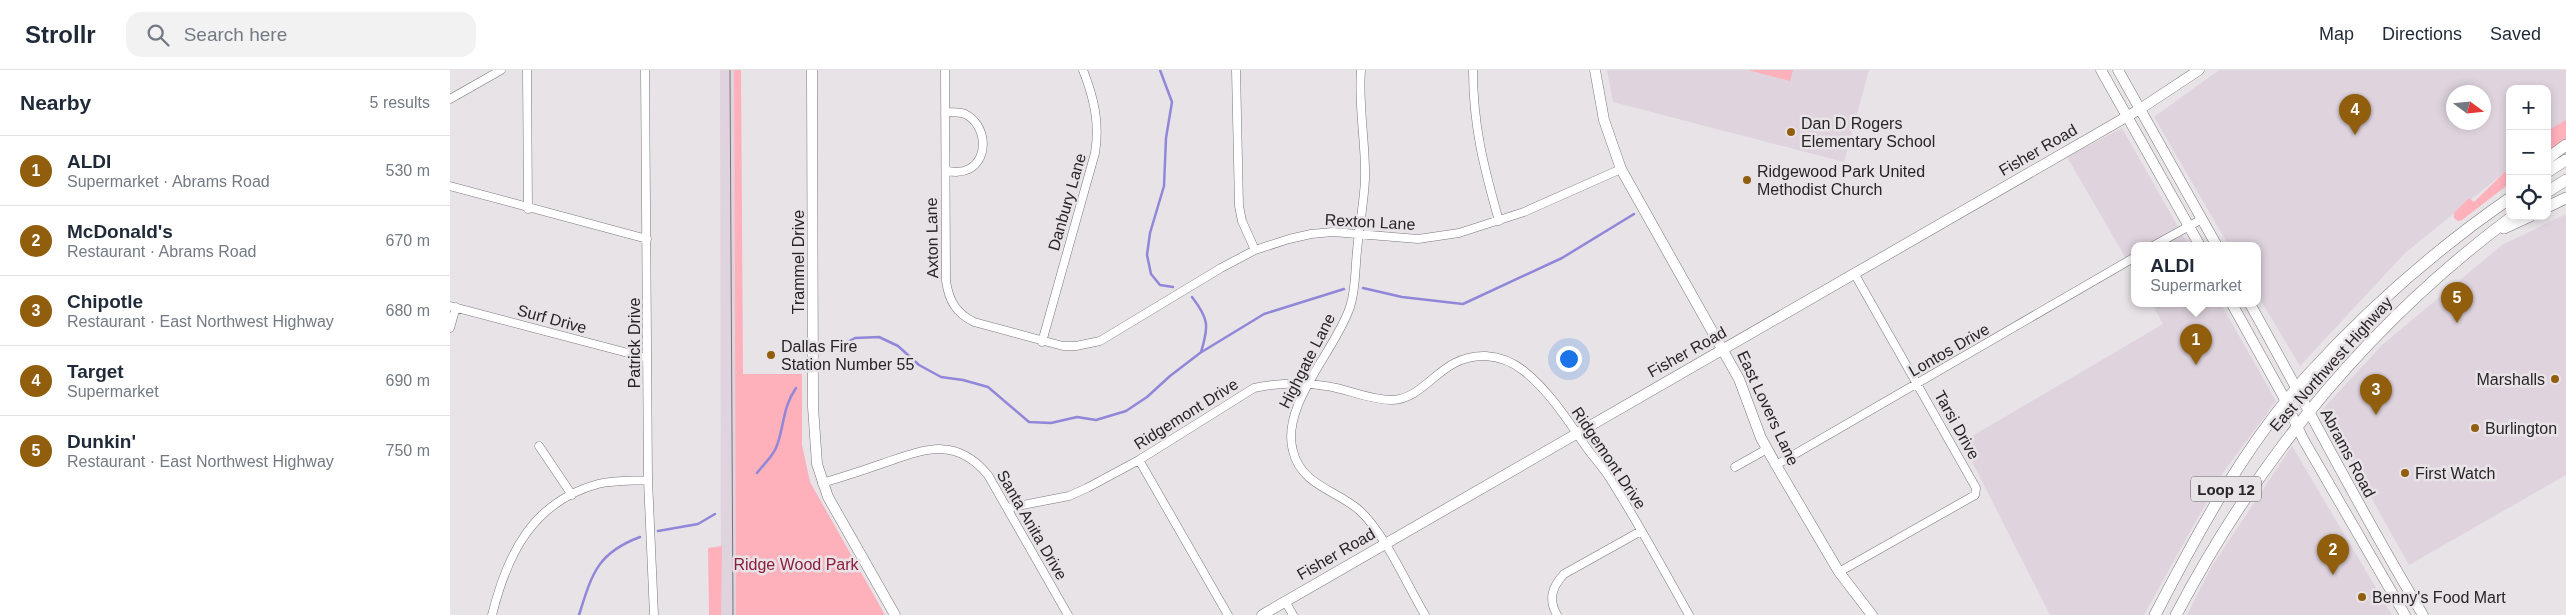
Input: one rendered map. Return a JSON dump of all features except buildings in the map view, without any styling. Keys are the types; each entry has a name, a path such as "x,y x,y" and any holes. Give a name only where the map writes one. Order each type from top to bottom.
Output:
{"main road":[{"path":"2551,156 2566,144"},
{"path":"2551,169 2566,160"},
{"path":"2551,189 2566,180"},
{"path":"2489,212 2506,193"},
{"path":"2551,205 2566,198"},
{"name":"East Northwest Highway","path":"2155,615 2224,492 2286,402 2371,310 2457,236 2506,201"},
{"name":"East Northwest Highway","path":"2176,615 2242,503 2308,411 2408,303 2509,220"},
{"path":"2491,233 2521,220"},
{"path":"2457,236 2469,251"}],"street":[{"path":"450,99 501,70"},
{"path":"527,70 528,209"},
{"name":"Patrick Drive","path":"645,70 648,480 654,615"},
{"name":"Trammel Drive","path":"812,70 814,442 822,484 839,519 895,615"},
{"name":"Axton Lane","path":"945,70 946,281 951,303 965,318 974,322 1042,342"},
{"name":"Danbury Lane","path":"1042,342 1096,153 1097,115 1093,95 1083,70"},
{"path":"1236,70 1239,206 1242,220 1255,250"},
{"name":"Highgate Lane","path":"1361,70 1360,116 1365,180 1350,307 1297,408 1292,426 1291,441 1296,460 1313,482 1359,510 1384,544 1425,615"},
{"path":"1473,70 1473,108 1478,142 1499,221"},
{"name":"East Lovers Lane","path":"1595,70 1604,120 1620,169 1723,348 1739,379 1767,448 1776,465 1838,572 1872,615"},
{"path":"2101,70 2198,242"},
{"path":"2118,70 2215,242"},
{"name":"Fisher Road","path":"1262,615 1576,432 2128,116 2199,70"},
{"path":"946,112 964,114 976,123 983,139 981,155 970,168 960,172 946,171"},
{"name":"Rexton Lane","path":"1042,342 1076,346 1100,341 1255,250 1311,234 1359,233 1400,239 1439,237 1499,221 1620,169"},
{"path":"450,186 528,209 647,239"},
{"path":"2161,242 2202,219"},
{"name":"Lontos Drive","path":"1776,465 2131,259"},
{"name":"Tarsi Drive","path":"1838,572 1975,495 1976,488 1854,273"},
{"path":"450,328 453,306"},
{"name":"Surf Drive","path":"453,306 648,358"},
{"name":"Abrams Road","path":"2234,307 2297,425 2405,615"},
{"name":"Abrams Road","path":"2252,307 2384,548 2423,615"},
{"name":"Ridgemont Drive","path":"1007,508 1069,496 1138,460 1254,388 1270,385 1310,384 1326,386 1368,397 1394,400 1417,392 1440,371 1454,363 1470,357 1500,359 1523,370 1537,383 1608,475 1689,615"},
{"path":"539,446 572,495"},
{"path":"1734,467 1767,448"},
{"name":"Santa Anita Drive","path":"822,484 921,451 947,449 960,452 981,466 1068,615"},
{"path":"1138,460 1228,615"},
{"path":"492,615 504,571 525,534 547,511 572,495 599,484 648,480"},
{"path":"1558,615 1551,596 1555,584 1564,574 1641,531"},
{"path":"2371,555 2384,548"},
{"path":"1285,601 1293,615"}],"shaded area":[{"path":"720,70 734,70 736,615 721,615"},
{"name":"Dan D Rogers Elementary School","path":"1607,70 1869,70 1844,162 1613,102"},
{"path":"2219,70 2566,70 2566,122 2551,135 2551,85 2506,85 2506,171 2405,253 2300,366 2261,301 2261,242 2227,242 2154,117"},
{"path":"2122,128 2187,242 2131,242 2131,267 2067,157"},
{"path":"2566,214 2566,475 2409,565 2322,410 2382,345 2502,245"},
{"path":"2154,307 2223,307 2276,401 2222,474 2144,615 2050,615 1962,442 2163,324"},
{"path":"2292,446 2392,615 2187,615 2212,566"}],"green space":[{"name":"Ridge Wood Park","path":"734,70 741,70 743,374 802,374 802,445 810,482 885,615 736,615"},
{"path":"1748,70 1793,70 1790,81"},
{"path":"2566,120 2566,140 2551,151 2551,130"},
{"path":"2506,171 2506,186 2462,220 2458,221 2454,218 2454,213 2469,198 2474,202"},
{"path":"722,546 721,615 709,615 708,548"}],"waterway":[{"path":"1160,70 1172,102 1166,138 1164,186 1150,233 1147,255 1151,274 1160,285 1173,287"},
{"path":"1363,288 1402,297 1463,304 1562,258 1634,214"},
{"path":"830,351 855,338 879,337 898,346 919,365 941,377 963,380 988,387 1029,422 1051,423 1077,417 1096,420 1126,411 1147,397 1200,353 1264,314 1344,289"},
{"path":"1192,297 1202,311 1206,323 1201,352"},
{"path":"757,473 776,448 788,403 796,388"},
{"path":"658,531 698,524 715,514"},
{"path":"579,615 593,577 605,558 614,550 640,537"}],"tram line":[{"path":"730,70 733,615"}],"place":[{"name":"Dan D Rogers Elementary School","path":"1791,132"},
{"name":"Target","path":"2355,135"},
{"name":"Ridgewood Park United Methodist Church","path":"1747,180"},
{"name":"Dunkin'","path":"2457,323"},
{"name":"Dallas Fire Station Number 55","path":"771,355"},
{"name":"ALDI","path":"2196,365"},
{"name":"Marshalls","path":"2555,379"},
{"name":"Chipotle","path":"2376,415"},
{"name":"Burlington","path":"2475,428"},
{"name":"First Watch","path":"2405,473"},
{"name":"McDonald's","path":"2333,575"},
{"name":"Benny's Food Mart","path":"2362,597"}]}
